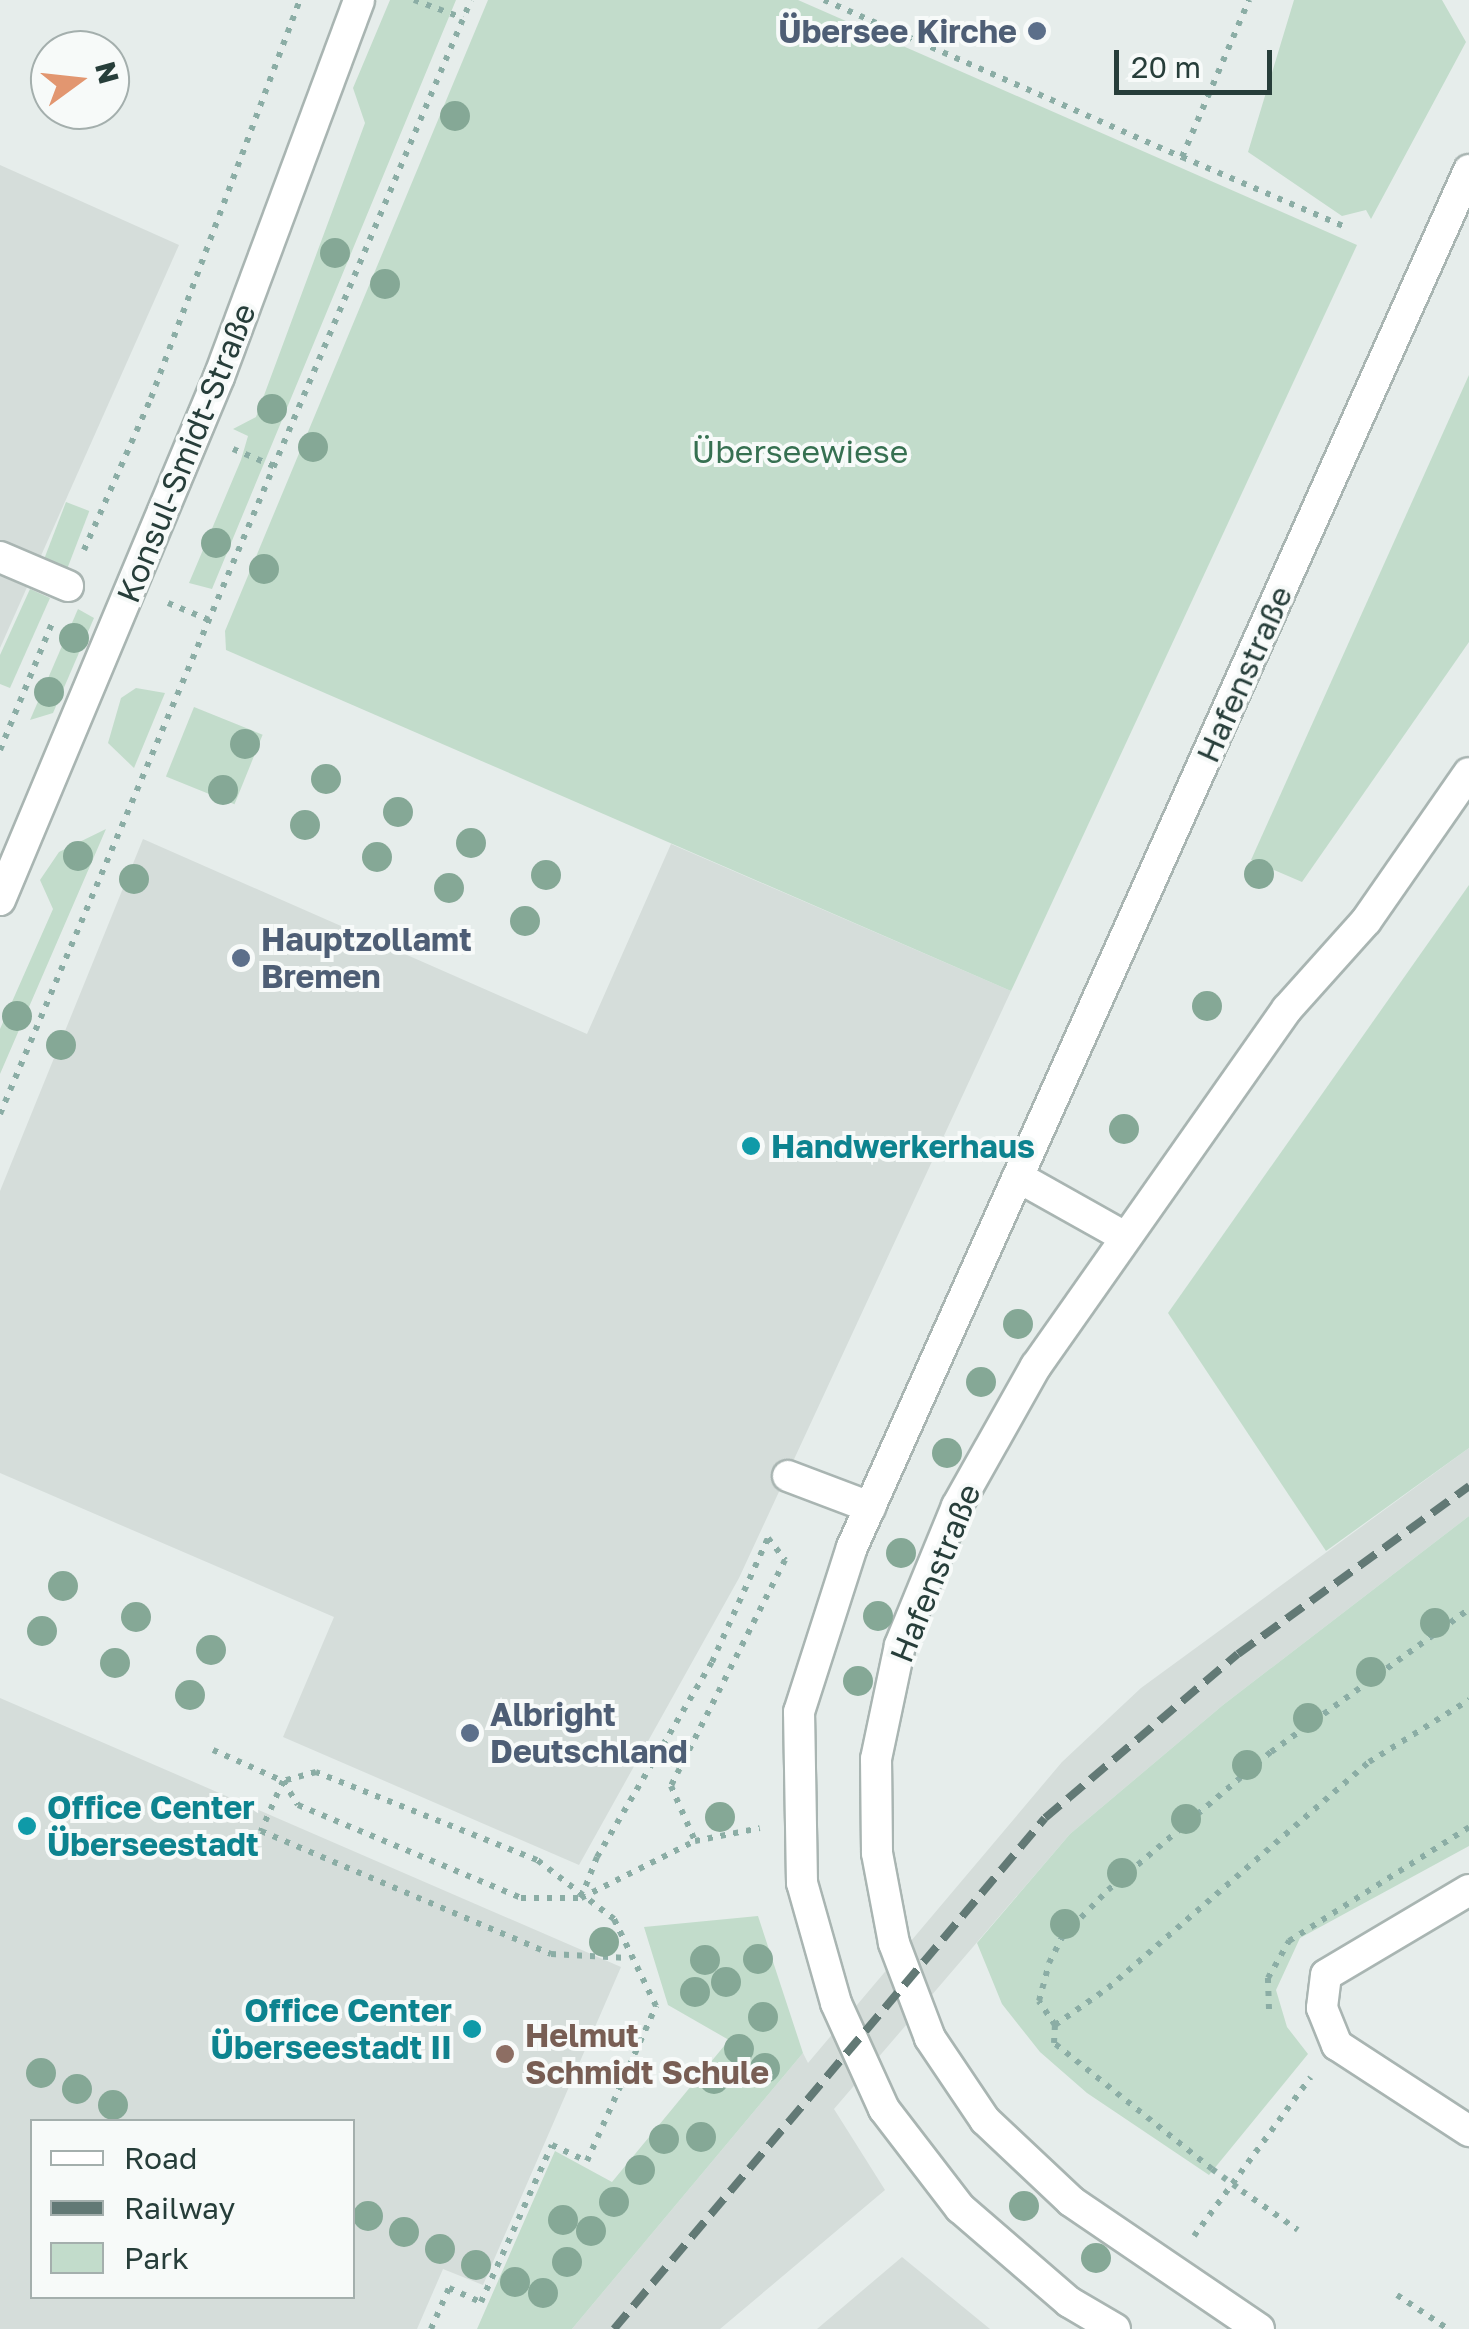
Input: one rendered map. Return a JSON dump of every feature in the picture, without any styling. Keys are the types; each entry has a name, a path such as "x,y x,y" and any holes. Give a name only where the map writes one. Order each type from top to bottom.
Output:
{"street":[{"name":"Konsul-Smidt-Straße","path":"0,900 219,378 359,0"},
{"name":"Hafenstraße","path":"1115,2329 1070,2302 960,2208 884,2109 836,2004 802,1883 796,1825 799,1712 818,1634 870,1507 1469,170"},
{"path":"0,558 68,586"},
{"name":"Hafenstraße","path":"1259,2329 1070,2201 986,2120 930,2038 894,1944 876,1854 876,1759 907,1628 957,1506 1036,1366 1286,1009 1366,921 1469,773"},
{"path":"1018,1177 1125,1238"},
{"path":"788,1476 870,1507"},
{"path":"1469,1890 1326,1975 1322,2008 1337,2045 1469,2131"}],"path":[{"path":"0,750 151,398 300,0"},
{"path":"414,0 463,18"},
{"path":"0,1114 471,0"},
{"path":"824,0 1348,228"},
{"path":"1182,157 1249,0"},
{"path":"232,449 276,467"},
{"path":"581,1898 596,1857 712,1662 768,1538 785,1560 671,1786 695,1841"},
{"path":"1298,2230 1092,2079 1054,2043 1055,2024 1039,2002 1038,1986 1063,1936 1108,1890 1271,1752 1469,1609"},
{"path":"1055,2024 1108,1988 1369,1762 1469,1700"},
{"path":"212,1750 282,1780 298,1806 521,1898 581,1898 695,1841 796,1825"},
{"path":"282,1780 316,1772 536,1860 614,1920 628,1958 656,2006 587,2161 552,2144 482,2302 450,2288 431,2329"},
{"path":"282,1780 262,1830 551,1954 628,1958"},
{"path":"1236,2176 1337,2045"},
{"path":"1397,2295 1448,2329"}],"shaded area":[{"path":"0,165 179,245 0,648"},
{"path":"143,839 587,1034 671,844 1011,991 739,1578 579,1865 283,1737 334,1617 0,1473 0,1191"},
{"path":"1469,1448 1469,1516 1223,1705 1070,1834 834,2109 885,2190 720,2329 572,2329 803,2053 808,2063 1062,1762 1141,1688"},
{"path":"0,1698 621,1967 483,2285 443,2269 417,2329 0,2329"},
{"path":"902,2257 990,2329 817,2329"}],"green space":[{"path":"390,0 456,0 212,589 189,583 248,436 233,429 256,417 365,123 353,88"},
{"name":"Überseewiese","path":"488,0 798,0 1357,245 1011,991 226,650 225,631"},
{"path":"1294,0 1442,0 1466,42 1371,219 1366,210 1342,216 1248,152"},
{"path":"1469,375 1469,642 1302,882 1251,860"},
{"path":"66,502 89,511 67,568 44,559"},
{"path":"30,589 50,598 10,688 0,684 0,655"},
{"path":"78,609 94,618 53,713 30,720"},
{"path":"136,688 165,693 134,768 108,743 121,698"},
{"path":"194,707 263,735 235,804 166,777"},
{"path":"106,829 0,1074 0,1029 53,909 40,880 59,852"},
{"path":"1469,885 1469,1448 1326,1551 1168,1313"},
{"path":"1469,1516 1469,1846 1300,1938 1276,1990 1287,2027 1308,2054 1209,2175 1087,2093 1040,2052 1002,2004 977,1943 1070,1834 1223,1705"},
{"path":"758,1916 803,2053 572,2329 477,2329 555,2151 612,2182 729,2040 668,2005 644,1927"}],"railway":[{"path":"614,2329 1045,1818 1238,1654 1469,1486"}],"place":[{"name":"Übersee Kirche","path":"1037,31"},
{"name":"Hauptzollamt Bremen","path":"241,958"},
{"name":"Handwerkerhaus","path":"751,1146"},
{"name":"Albright Deutschland","path":"470,1733"},
{"name":"Office Center Überseestadt","path":"27,1826"},
{"name":"Office Center Überseestadt II","path":"472,2029"},
{"name":"Helmut Schmidt Schule","path":"505,2054"}]}
